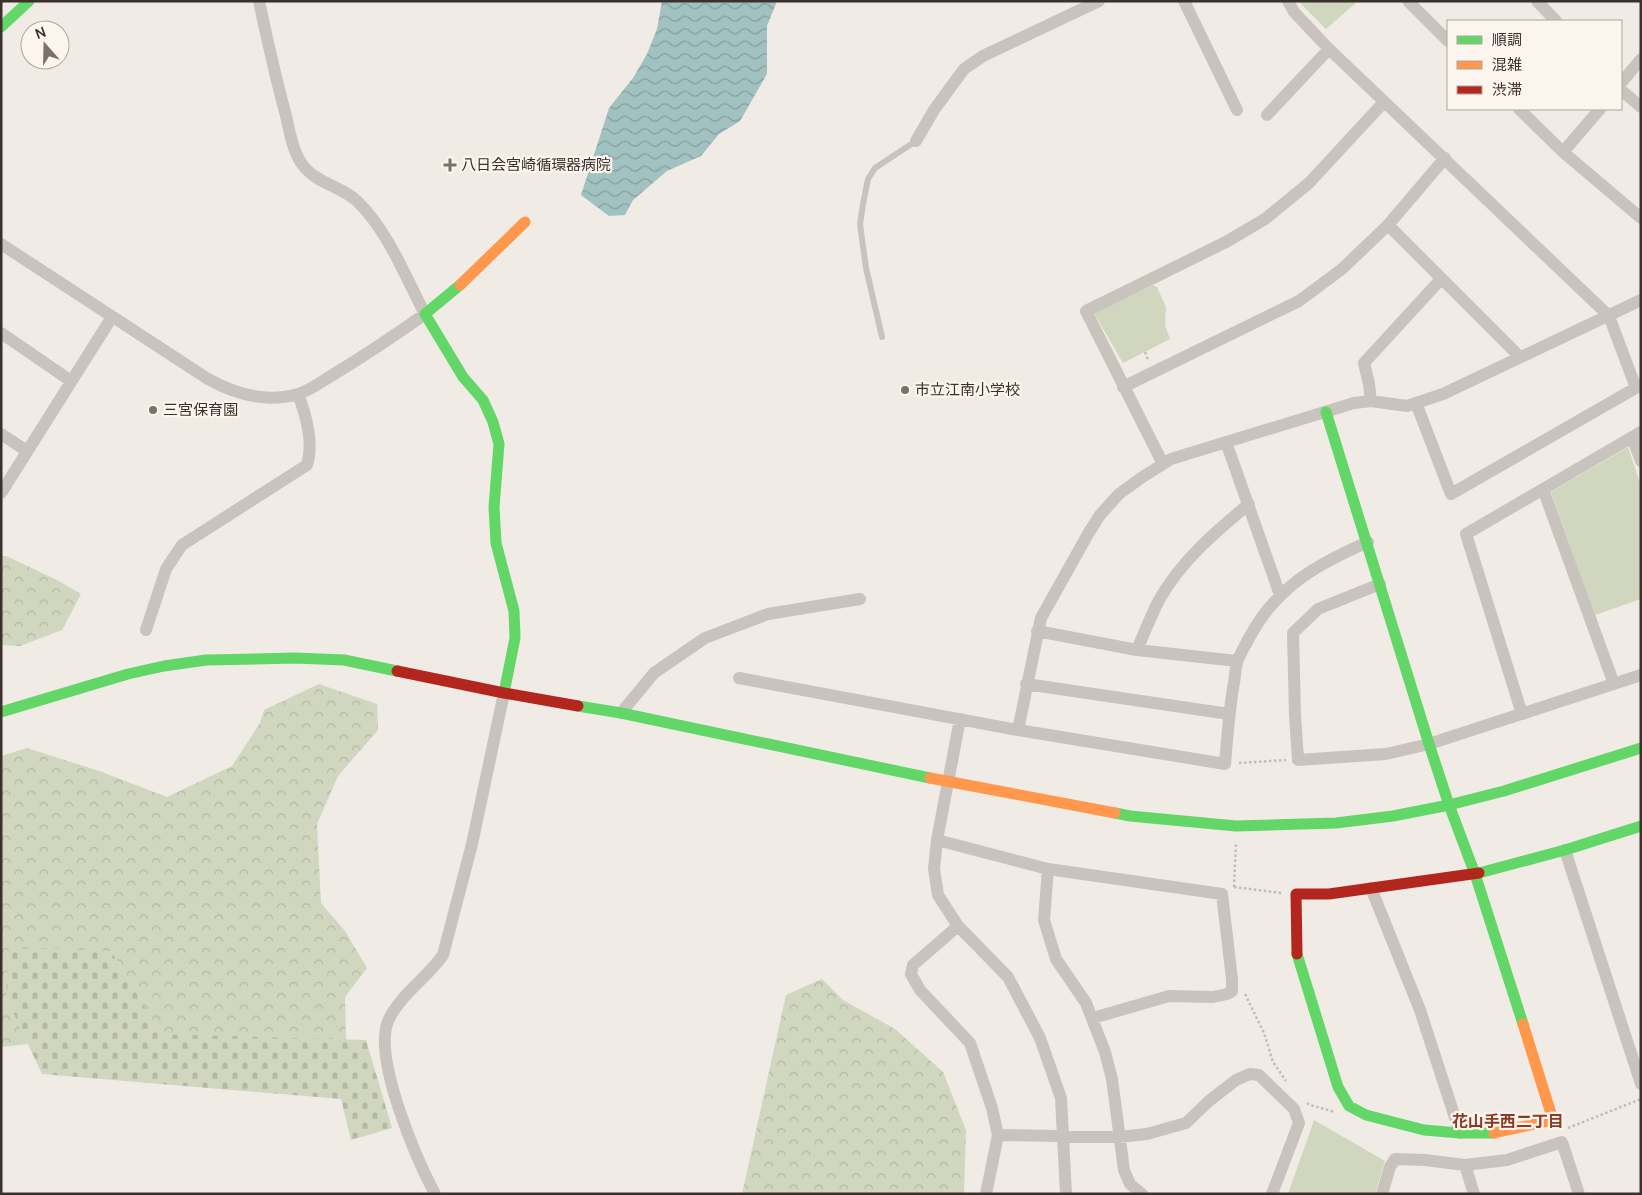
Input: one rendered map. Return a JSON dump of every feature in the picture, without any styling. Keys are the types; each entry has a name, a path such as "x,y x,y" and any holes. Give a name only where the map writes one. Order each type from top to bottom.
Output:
{"street":[{"path":"1,27 28,1"},
{"path":"259,1 294,148 305,168 320,180 355,199 371,216 388,242 425,314 463,377 483,400 493,422 499,444 494,507 496,543 514,611 515,638 472,844 443,954 435,966 403,1000 388,1020 385,1036 388,1065 395,1094 424,1173 436,1194"},
{"path":"916,141 934,110 964,69 983,56 1099,1"},
{"path":"1184,1 1237,110"},
{"path":"1288,1 1294,12 1329,49 1609,316 1638,387 1451,494 1416,402"},
{"path":"1408,1 1447,40"},
{"path":"1537,1 1555,20"},
{"path":"1268,115 1329,49"},
{"path":"1622,82 1641,59"},
{"path":"1622,91 1641,107"},
{"path":"1163,464 1086,311 1226,242 1265,219 1309,183 1384,102"},
{"path":"1519,110 1564,152 1641,218"},
{"path":"1564,152 1599,110"},
{"path":"1123,387 1299,301 1342,269 1388,225 1445,158"},
{"path":"1,244 208,379 227,389 249,396 271,397 298,394 371,352 425,314 471,275 525,222"},
{"path":"1388,225 1520,357"},
{"path":"1372,401 1364,363 1442,279"},
{"path":"1018,730 1041,618 1100,515 1119,494 1141,478 1171,459 1354,403 1372,401 1407,406 1443,394 1641,300"},
{"path":"1,493 112,316"},
{"path":"1,333 71,381"},
{"path":"146,630 166,569 182,546 307,466 309,454 306,415 298,394"},
{"path":"1326,412 1368,542 1428,744 1475,874 1553,1120 1498,1133 1460,1133 1424,1130 1366,1116 1349,1106 1338,1087 1297,956 1296,894 1329,894 1475,874 1564,850 1641,826"},
{"path":"1,434 27,451"},
{"path":"1522,714 1466,534 1636,434 1641,461"},
{"path":"1226,442 1280,595"},
{"path":"1543,489 1614,684"},
{"path":"1137,650 1159,600 1180,568 1249,504"},
{"path":"739,678 1018,730 1225,764 1229,714 1237,661 1256,626 1280,595 1309,572 1368,542"},
{"path":"1380,584 1318,609 1292,632 1298,760 1386,754 1428,744 1641,675"},
{"path":"621,713 654,673 705,638 768,614 860,599"},
{"path":"1037,631 1137,650 1237,661"},
{"path":"1,712 128,674 164,666 206,660 295,658 344,660 504,693 621,713 948,782 1130,816 1236,826 1336,823 1393,816 1449,805 1549,778 1641,748"},
{"path":"1026,684 1229,714"},
{"path":"960,719 937,840 934,869 938,895 958,926 1008,977 1040,1038 1061,1098 1066,1194"},
{"path":"937,840 1048,870 1222,894 1232,991 1213,998 1170,996 1093,1018"},
{"path":"1564,850 1641,1084"},
{"path":"1048,870 1044,920 1056,959 1086,1003 1093,1018 1112,1079 1124,1170 1130,1184 1142,1194"},
{"path":"1371,888 1420,1010 1460,1133"},
{"path":"958,926 913,965 911,974 920,990 970,1043 992,1108 998,1135 986,1194"},
{"path":"998,1135 1120,1137 1146,1134 1186,1123 1209,1101 1236,1080 1250,1074 1259,1075 1294,1109 1299,1122 1272,1194"},
{"path":"1382,1194 1395,1158 1465,1165 1507,1160 1562,1142 1578,1194"},
{"path":"1465,1165 1474,1194"}],"lane":[{"path":"882,337 866,268 860,224 863,204 868,179 875,168 916,141"}],"path":[{"path":"1225,764 1298,760"},
{"path":"1234,895 1236,842"},
{"path":"1234,887 1296,894"},
{"path":"1244,992 1264,1033 1272,1062 1288,1084"},
{"path":"1564,1129 1641,1100"},
{"path":"1304,1101 1310,1105 1342,1116"}],"green space":[{"path":"1298,1 1358,1 1326,29"},
{"path":"1153,285 1157,287 1166,307 1165,325 1170,339 1123,363 1094,313"},
{"path":"1628,447 1641,486 1641,599 1595,615 1551,492"},
{"path":"1,556 6,556 57,580 81,594 62,630 20,646 1,645"},
{"path":"319,684 377,704 378,730 338,776 317,824 321,903 345,931 367,968 345,997 346,1040 161,1034 111,951 6,997 28,1044 1,1047 1,756 27,748 99,771 167,797 232,766 260,723 264,710"},
{"path":"9,947 111,951 161,1034 366,1040 392,1128 351,1140 341,1099 42,1074 6,997"},
{"path":"822,979 843,1000 895,1029 943,1072 966,1130 964,1194 742,1194 786,995"},
{"path":"1314,1120 1385,1161 1375,1194 1288,1194"}],"water":[{"path":"662,1 777,1 767,26 767,74 740,121 719,134 701,156 667,171 633,200 625,215 609,216 581,195 609,108 633,78 647,54 657,29"}],"traffic: fast":[{"path":"1,27 29,1"},
{"path":"460,285 425,314 463,377 483,400 493,422 499,444 494,507 496,543 514,611 515,638 504,693"},
{"path":"1326,412 1429,744 1475,874 1523,1024"},
{"path":"1,712 128,674 164,666 206,660 295,658 344,660 397,671"},
{"path":"578,706 621,713 930,778"},
{"path":"1115,813 1236,826 1336,823 1393,816 1449,805 1504,791 1641,748"},
{"path":"1479,873 1565,850 1641,826"},
{"path":"1297,954 1338,1087 1349,1106 1366,1115 1424,1130 1494,1133"}],"traffic: slow":[{"path":"460,285 525,222"},
{"path":"930,778 1115,813"},
{"path":"1494,1133 1553,1120 1523,1024"}],"traffic: jam":[{"path":"397,671 578,706"},
{"path":"1297,954 1296,894 1329,894 1479,873"}],"place":[{"name":"八日会宮崎循環器病院","path":"450,165"},
{"name":"市立江南小学校","path":"905,390"},
{"name":"三宮保育園","path":"153,410"}],"district":[{"name":"花山手西二丁目","path":"1508,1121"}]}
